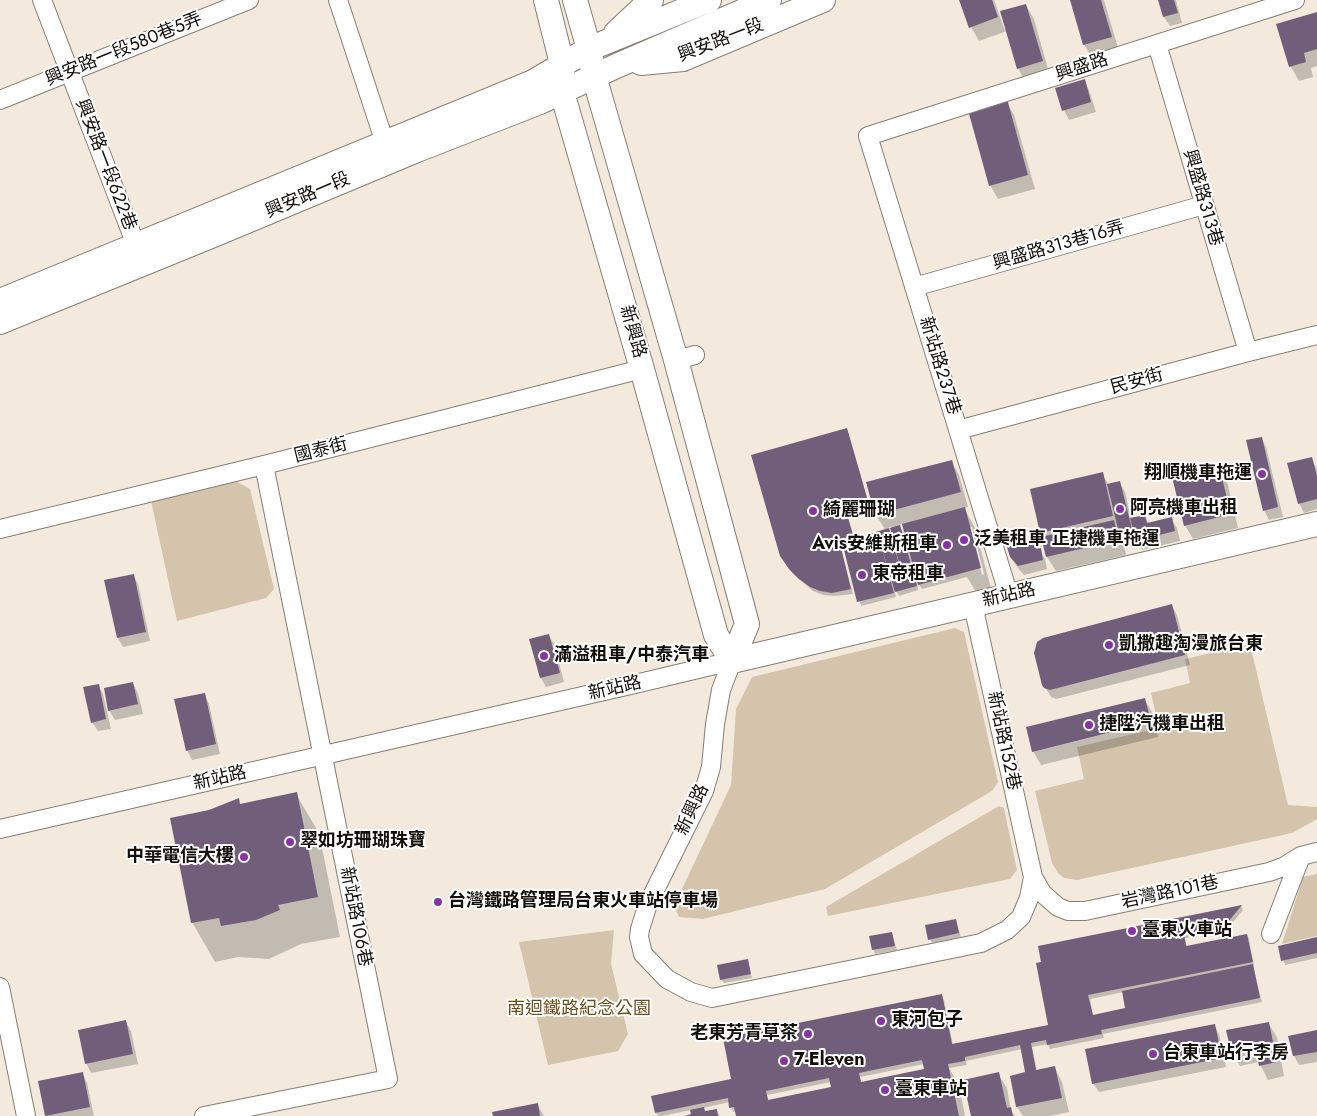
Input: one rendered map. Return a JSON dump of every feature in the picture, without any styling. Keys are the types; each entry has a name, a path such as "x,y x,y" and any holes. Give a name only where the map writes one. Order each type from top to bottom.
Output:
{"street":[{"name":"興安路一段622巷","path":"42,0 136,245"},
{"name":"興安路一段580巷5弄","path":"0,100 249,0"},
{"path":"338,0 385,143"},
{"name":"新興路","path":"546,0 562,64 562,92 716,635 732,661"},
{"name":"新興路","path":"575,0 599,45 604,71 685,358 747,624 721,690 709,775 704,791 648,904 639,937 644,954 667,979 691,992 712,998 981,943 1007,930 1021,916 1033,877"},
{"name":"興安路一段","path":"599,45 651,0"},
{"name":"興安路一段","path":"0,301 533,82 562,64 599,45 709,0"},
{"name":"興安路一段","path":"0,322 562,92 604,71 769,0"},
{"name":"興安路一段","path":"604,71 682,59 823,0"},
{"name":"興盛路","path":"868,136 1295,0"},
{"name":"興盛路313巷","path":"1157,44 1248,352"},
{"name":"新站路237巷","path":"868,136 1009,596"},
{"name":"興盛路313巷16弄","path":"914,287 1204,205"},
{"name":"民安街","path":"958,430 1317,335"},
{"name":"國泰街","path":"0,530 642,369"},
{"name":"新站路106巷","path":"204,1116 388,1079 264,465"},
{"name":"新站路","path":"0,829 323,756 1317,524"},
{"name":"新站路152巷","path":"973,605 1033,877"},
{"path":"1271,934 1309,854"},
{"name":"岩灣路101巷","path":"1033,877 1042,893 1058,907 1068,911 1085,911 1269,872 1309,854"},
{"path":"0,987 26,1116"}],"green space":[{"path":"234,480 250,489 274,589 266,598 177,621 151,501"},
{"path":"955,628 964,632 998,782 992,791 825,889 703,919 679,917 674,906 731,785 736,709 752,677"},
{"path":"1250,644 1288,805 1317,807 1317,819 1292,833 1077,880 1064,878 1058,873 1052,863 1035,791 1084,779 1077,747 1159,728 1151,693 1190,683 1185,659"},
{"path":"999,806 1004,808 1017,870 1010,879 828,916 826,907"},
{"path":"1317,874 1317,936 1282,944 1303,877"},
{"name":"南迴鐵路紀念公園","path":"614,930 611,964 628,1034 618,1051 548,1065 519,942"}],"building":[{"path":"959,0 992,0 998,17 969,28"},
{"path":"1070,0 1101,0 1112,37 1083,45"},
{"path":"1158,0 1174,0 1178,13 1163,17"},
{"path":"1026,4 1043,61 1017,69 1000,11"},
{"path":"1317,12 1317,49 1304,53 1306,62 1289,67 1276,24"},
{"path":"1085,79 1091,102 1062,111 1055,88"},
{"path":"1007,99 1028,175 989,186 968,110"},
{"name":"綺麗珊瑚","path":"847,428 870,508 847,514 853,535 839,540 851,589 832,593 810,587 789,569 780,556 751,455"},
{"name":"翔順機車拖運","path":"1262,437 1278,507 1263,511 1246,440"},
{"path":"1312,457 1317,476 1317,499 1298,504 1287,463"},
{"path":"952,460 961,492 875,515 866,482"},
{"path":"1219,466 1231,514 1184,526 1172,477"},
{"path":"1103,472 1113,516 1040,533 1030,489"},
{"name":"阿亮機車出租","path":"1120,481 1133,533 1120,537 1107,484"},
{"path":"965,507 981,568 918,585 902,524"},
{"path":"1145,515 1147,523 1172,517 1175,531 1136,541 1130,518"},
{"path":"1114,520 1119,540 1046,557 1041,537"},
{"path":"900,525 917,586 906,589 890,528"},
{"path":"889,528 906,589 895,592 882,549 894,593 857,602 844,550 856,546 857,553 866,551 862,536"},
{"path":"1034,540 1036,549 1041,548 1043,560 1018,566 1010,557 1007,547"},
{"path":"134,574 146,632 117,638 104,580"},
{"name":"凱撒趣淘漫旅台東","path":"1172,604 1185,655 1050,690 1042,685 1034,653 1037,642 1043,638"},
{"name":"滿溢租車/中泰汽車","path":"549,634 560,673 540,678 529,639"},
{"path":"133,682 138,704 108,711 104,688"},
{"path":"99,684 106,719 91,723 83,687"},
{"path":"205,693 216,744 186,751 174,699"},
{"name":"捷陞汽機車出租","path":"1145,698 1151,722 1032,752 1026,727"},
{"name":"中華電信大樓","path":"297,792 318,897 278,905 280,910 256,920 221,926 219,918 191,923 170,818 209,810 239,798 240,804"},
{"path":"1242,905 1223,928 1184,934 1186,946 1247,934 1253,962 1088,995 1093,1015 1125,1008 1122,991 1253,964 1260,998 1101,1030 1102,1034 1047,1045 1046,1040 1031,1043 1036,1070 1055,1066 1062,1098 1016,1107 1010,1076 1025,1072 1020,1045 965,1057 965,1061 948,1064 959,1116 736,1116 734,1107 729,1108 728,1098 655,1113 651,1096 731,1079 723,1038 942,994 952,1044 1048,1025 1036,963 1041,962 1038,946","holes":["922,1060 924,1069 861,1082 859,1073","829,1078 831,1087 768,1100 766,1091"]},
{"path":"956,919 959,933 928,940 925,925"},
{"path":"892,932 895,946 872,950 869,936"},
{"path":"1317,937 1317,953 1281,961 1278,946"},
{"path":"748,959 751,974 720,980 717,965"},
{"path":"126,1020 133,1054 85,1064 78,1030"},
{"path":"1269,1022 1277,1062 1259,1066 1255,1048 1231,1052 1226,1030"},
{"name":"台東車站行李房","path":"1215,1024 1222,1058 1092,1084 1085,1049"},
{"path":"1317,1030 1317,1052 1293,1056 1288,1036"},
{"path":"83,1072 90,1107 45,1116 38,1081"},
{"path":"999,1072 1007,1108 1011,1107 1013,1116 971,1116 963,1080"},
{"path":"538,1103 540,1116 493,1116 492,1112"},
{"path":"704,1107 705,1111 717,1109 718,1116 685,1116 691,1114 690,1110"}],"place":[{"name":"翔順機車拖運","path":"1262,474"},
{"name":"阿亮機車出租","path":"1120,509"},
{"name":"綺麗珊瑚","path":"813,511"},
{"name":"泛美租車 正捷機車拖運","path":"964,540"},
{"name":"Avis安維斯租車","path":"947,545"},
{"name":"東帝租車","path":"862,575"},
{"name":"凱撒趣淘漫旅台東","path":"1109,645"},
{"name":"滿溢租車/中泰汽車","path":"544,656"},
{"name":"捷陞汽機車出租","path":"1089,725"},
{"name":"翠如坊珊瑚珠寶","path":"290,842"},
{"name":"中華電信大樓","path":"244,857"},
{"name":"台灣鐵路管理局台東火車站停車場","path":"438,902"},
{"name":"臺東火車站","path":"1132,931"},
{"name":"東河包子","path":"881,1021"},
{"name":"老東芳青草茶","path":"808,1034"},
{"name":"台東車站行李房","path":"1153,1054"},
{"name":"7-Eleven","path":"784,1061"},
{"name":"臺東車站","path":"885,1090"}]}
